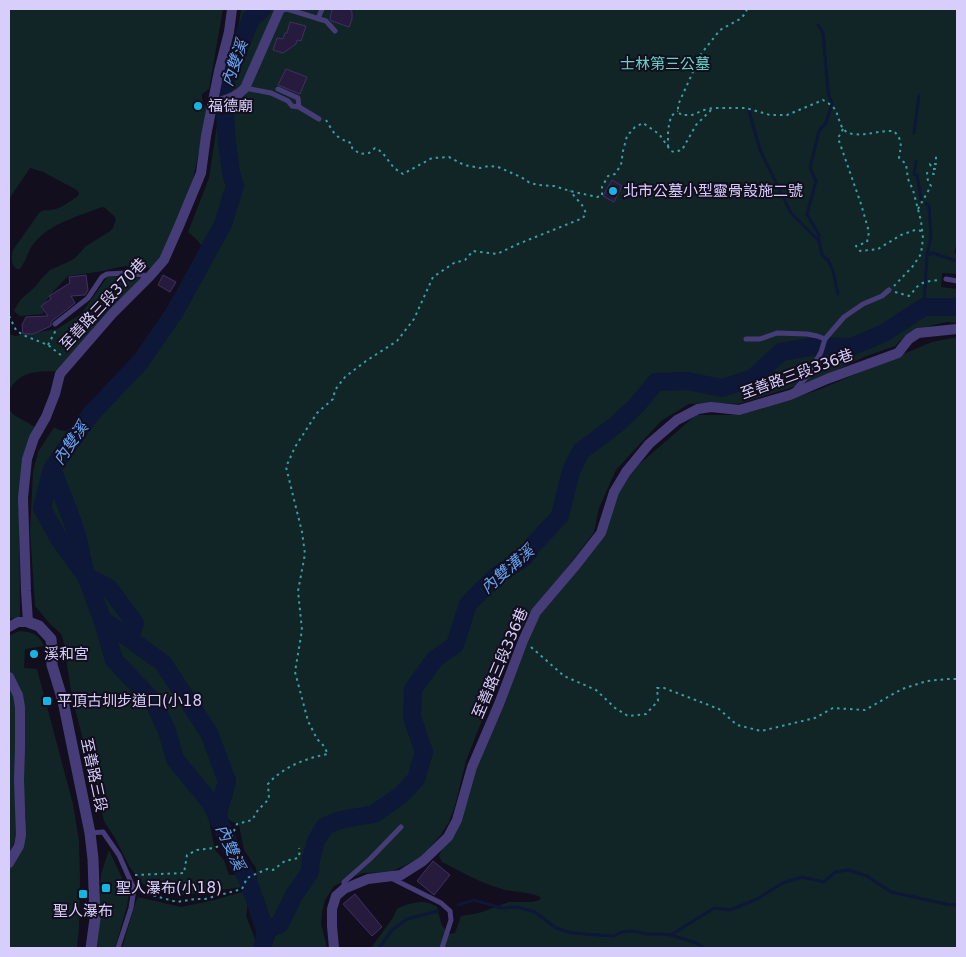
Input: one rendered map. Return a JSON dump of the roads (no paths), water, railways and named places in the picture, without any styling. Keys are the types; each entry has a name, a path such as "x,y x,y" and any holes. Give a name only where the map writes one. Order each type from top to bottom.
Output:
{"street":[{"name":"至善路三段370巷","path":"28,622 23,498 27,458 34,438 46,417 60,374 112,314 164,260 200,173 232,9"},
{"path":"212,105 240,94 245,88 279,11"},
{"name":"至善路三段336巷","path":"344,889 368,878 401,875 423,862 448,837 457,820 472,767 536,612 576,566 601,533 614,492 626,472 649,444 677,420 698,409 711,407 739,410 790,395 827,379 898,353 909,339 918,333 957,329"},
{"path":"9,626 18,622 28,622"},
{"name":"至善路三段","path":"28,622 39,626 51,640 52,665 62,701 90,832 95,919 91,948"},
{"path":"9,676 18,695 20,707 19,780 21,828 19,846 9,863"},
{"path":"334,948 332,909 336,896 344,889"}],"lane":[{"path":"279,11 287,9 326,21 335,31"},
{"path":"318,19 322,9"},
{"path":"245,88 270,92 288,101 292,106 299,107 319,119"},
{"path":"278,88 298,98 299,107"},
{"path":"55,324 88,298 102,277 107,274 126,273 150,276"},
{"path":"946,279 957,281"},
{"path":"790,395 809,374 821,352 825,339 844,317 864,304 882,296 889,290"},
{"path":"746,339 760,339 777,333 807,334 825,339"},
{"path":"344,889 344,882 370,859 401,827"},
{"path":"90,832 103,832 119,855 134,889 131,908 118,948"},
{"path":"388,877 441,903 450,911 451,920 442,948"}],"waterway":[{"name":"內雙溪","path":"262,9 251,19 223,87 227,142 231,173 235,186 223,224 176,310 141,361 90,415 52,469 42,508 59,539 86,576 102,619 163,663 209,733 227,781 217,816 236,859 247,878 256,903 265,931 263,948"},
{"path":"818,25 823,33 828,92 832,104"},
{"path":"914,133 919,96"},
{"path":"819,241 819,235 807,214 816,181 810,168 819,131 826,123 831,107"},
{"path":"749,111 760,150 791,213 819,241 822,255 828,260 833,271 838,294"},
{"path":"916,161 914,174 917,175 921,199"},
{"path":"926,203 929,206 931,237 927,255"},
{"path":"924,307 927,255 933,253 957,261"},
{"name":"內雙溝溪","path":"265,931 280,924 294,895 310,872 316,841 325,826 340,820 374,814 400,796 416,779 424,752 412,717 413,689 435,659 455,645 468,604 496,576 524,558 534,544 560,516 571,471 581,451 617,424 637,405 656,382 687,381 722,388 753,378 781,352 817,346 851,347 884,333 924,307 957,307"},
{"name":"內雙溝溪","path":"817,346 818,341"},
{"path":"52,469 77,535 86,576 109,588 135,623 130,638"},
{"path":"102,619 114,660 153,701 167,731 175,759 210,802 217,816"},
{"path":"671,935 714,908 730,910 755,900 783,883 802,877 824,882 835,872 848,870 867,876 891,892 957,905"},
{"path":"458,905 474,900 501,908 517,907 535,912 556,928 572,933 613,936 622,932 633,931 646,934 671,935 696,943 704,948"},
{"path":"379,948 392,930 407,919 438,911"}],"place":[{"name":"福德廟","path":"198,106"},
{"name":"北市公墓小型靈骨設施二號","path":"613,191"},
{"name":"溪和宮","path":"34,654"},
{"name":"平頂古圳步道口(小18","path":"47,701"},
{"name":"聖人瀑布(小18)","path":"106,888"},
{"name":"聖人瀑布","path":"83,894"}],"park label":[{"name":"士林第三公墓","path":"665,64"}]}
